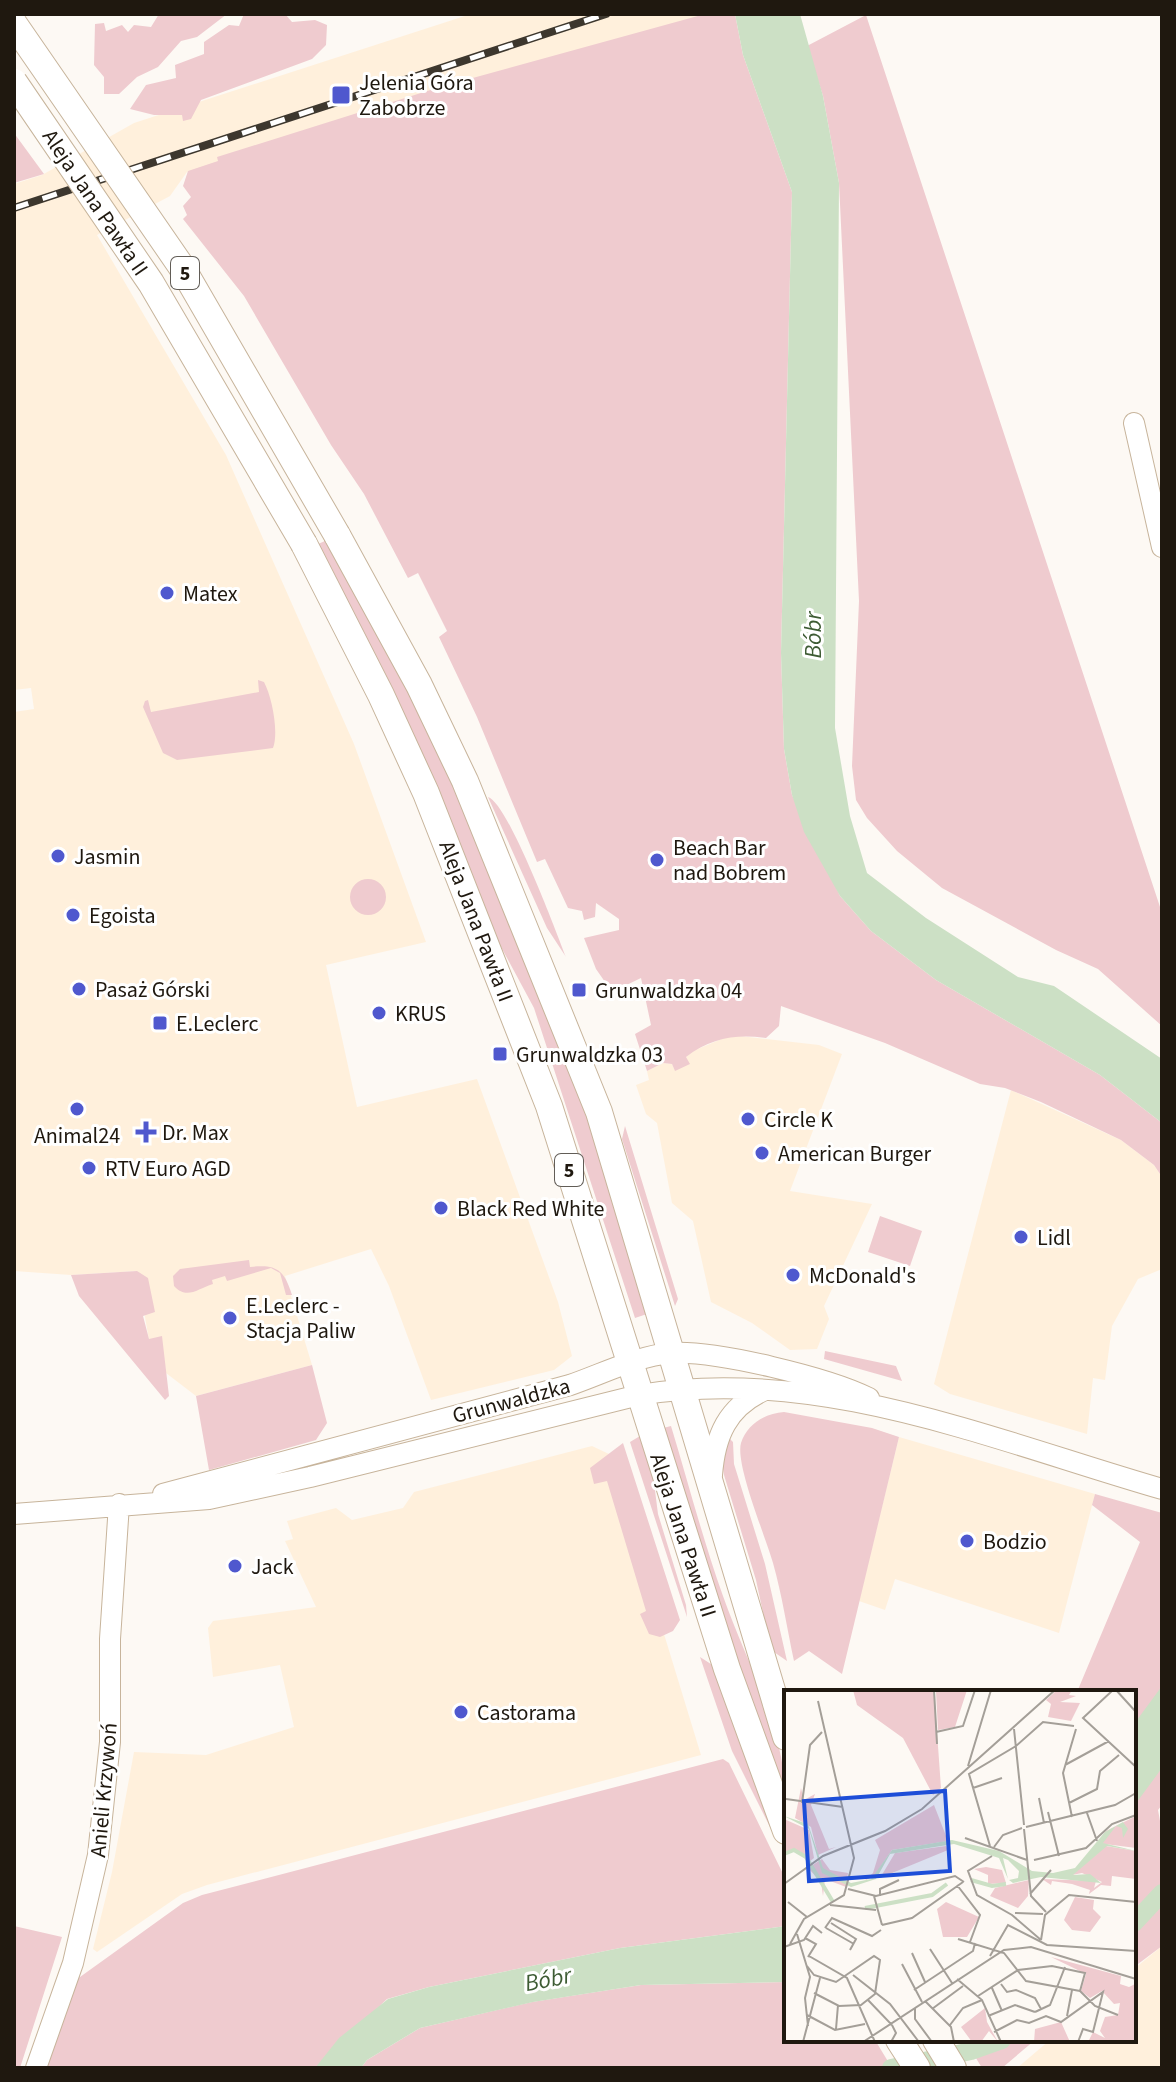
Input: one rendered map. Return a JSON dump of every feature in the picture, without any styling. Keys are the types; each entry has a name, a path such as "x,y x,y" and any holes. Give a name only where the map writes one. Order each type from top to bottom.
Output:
{"main road":[{"name":"Aleja Jana Pawła II","path":"14,24 181,266 337,535 437,721 513,892 599,1112 784,1731"},
{"name":"Aleja Jana Pawła II","path":"14,82 151,283 304,544 381,695 471,900 549,1106 748,1734 784,1826"},
{"path":"900,2042 917,2068"},
{"path":"937,2042 953,2068"}],"street":[{"path":"1134,423 1162,547"},
{"name":"Grunwaldzka","path":"140,1502 205,1481 570,1385 630,1363 671,1353 723,1359 828,1381 880,1404 1162,1489"},
{"name":"Grunwaldzka","path":"14,1514 209,1499 296,1481 639,1395 681,1388 765,1390 880,1404"},
{"path":"711,1494 717,1439 732,1412 751,1396 765,1390"},
{"name":"Anieli Krzywoń","path":"36,2068 73,1963 98,1855 110,1742 110,1639 119,1504"}],"shaded area":[{"path":"159,14 227,14 197,37 181,41 158,67 137,77 119,94 104,94 104,77 94,65 95,24 104,23 106,31 122,25 128,32 134,25 151,27"},
{"path":"244,14 285,14 292,22 315,20 327,25 326,45 312,59 201,100 191,119 183,121 182,115 154,115 130,109 146,85 176,78 175,65 204,54 204,42 229,25 239,26"},
{"name":"E.Leclerc","path":"471,14 727,14 339,138 187,172 170,196 97,235 226,455 354,744 426,942 326,965 357,1107 477,1079 558,1302 572,1356 554,1370 431,1400 389,1286 371,1249 285,1276 312,1365 196,1396 166,1373 161,1337 149,1340 137,1271 71,1275 14,1271 14,712 34,709 31,688 14,690 14,184 42,175 134,123"},
{"path":"705,14 735,14 743,55 792,192 781,653 784,749 792,795 840,896 871,931 936,980 1100,1075 1162,1123 1162,1177 1154,1165 1121,1140 1041,1102 1005,1088 980,1084 885,1043 781,1006 779,1026 766,1038 724,1039 695,1051 686,1057 690,1064 675,1071 672,1064 663,1063 647,1071 635,1034 651,1025 641,978 612,992 596,969 584,938 619,930 619,919 596,903 595,917 584,920 582,911 568,908 545,859 537,862 477,717 439,637 447,631 418,573 408,578 364,494 331,445 244,296 183,219 187,215 183,206 191,197 183,186 188,171 218,161 217,157 440,87"},
{"path":"866,15 1162,913 1162,1026 1098,969 1056,950 942,888 897,851 867,818 856,800 852,766 859,601 839,183 823,96 807,46"},
{"path":"14,133 44,174 14,183"},
{"path":"325,541 429,726 537,979 586,1115 647,1314 635,1318 534,1008 500,945 471,874 318,544"},
{"path":"258,680 264,682 272,705 275,724 273,748 177,760 163,753 143,707 145,701 148,700 151,712 259,692"},
{"path":"488,797 497,805 519,843 566,957 547,928"},
{"path":"368,879 381,884 386,897 381,910 368,915 355,910 350,897 355,884"},
{"path":"731,1035 819,1045 842,1054 790,1191 872,1204 824,1306 829,1319 817,1349 790,1350 752,1323 711,1302 693,1221 672,1203 657,1123 646,1114 636,1085 649,1080 647,1071 663,1063 672,1064 675,1070 689,1064 686,1057 693,1051"},
{"path":"1011,1090 1121,1140 1154,1165 1162,1177 1162,1269 1138,1279 1112,1326 1105,1380 1093,1378 1087,1434 950,1394 934,1384"},
{"path":"625,1126 678,1299 675,1306 622,1139"},
{"path":"880,1216 922,1231 910,1266 868,1252"},
{"path":"249,1260 250,1267 266,1266 278,1270 286,1279 292,1295 286,1295 280,1273 271,1268 227,1281 225,1276 188,1293 174,1286 173,1276 180,1269"},
{"path":"137,1271 148,1278 155,1312 143,1316 149,1339 162,1336 169,1396 165,1400 79,1296 71,1275"},
{"path":"825,1351 896,1366 902,1381 824,1359"},
{"path":"312,1365 327,1423 316,1440 209,1470 196,1396"},
{"path":"784,1412 872,1428 899,1437 842,1674 809,1651 794,1661 773,1563 742,1467 741,1443 748,1430 764,1417"},
{"path":"671,1426 716,1575 773,1724 784,1777 784,1800 659,1429"},
{"path":"726,1435 733,1442 734,1464 765,1564 787,1661 771,1650 756,1580 724,1475 722,1462"},
{"path":"640,1436 652,1467 658,1514 687,1617 630,1442"},
{"path":"899,1437 1095,1494 1059,1633 895,1579 885,1610 859,1601"},
{"path":"623,1443 680,1620 673,1631 660,1637 649,1634 640,1614 646,1611 607,1481 594,1484 590,1468"},
{"path":"592,1446 609,1454 701,1755 207,1885 182,1894 97,1952 93,1949 112,1872 134,1752 206,1755 294,1727 280,1665 213,1677 208,1628 213,1621 316,1607 285,1541 293,1539 287,1521 336,1508 352,1520 403,1508 414,1492"},
{"path":"1095,1494 1162,1513 1162,1805 1158,1810 1162,1832 1162,1946 1136,1966 1136,1690 1078,1690 1140,1542 1092,1505"},
{"path":"700,1657 714,1666 778,1843 732,1751"},
{"path":"723,1759 729,1763 784,1876 784,1926 620,1948 429,1987 387,1999 315,2068 36,2068 65,1982 80,1977 183,1903 202,1895"},
{"path":"14,1926 62,1937 20,2068 14,2068"},
{"path":"1162,1946 1162,2068 1017,2068 1048,2042 1136,2042 1136,1967"},
{"path":"784,1982 784,2042 876,2042 892,2068 361,2068 367,2060 420,2028 532,2002 641,1985"},
{"path":"966,2042 1033,2042 1002,2068 982,2068"}],"water":[{"name":"Bóbr","path":"735,14 800,14 823,96 839,183 835,728 850,816 867,873 926,918 1018,977 1054,986 1162,1059 1162,1123 1100,1075 936,980 871,931 840,896 804,832 792,795 784,749 781,653 792,192 743,55"},
{"path":"1162,1686 1162,1768 1136,1803 1136,1721"},
{"name":"Bóbr","path":"784,1926 784,1982 641,1985 533,2002 420,2028 367,2060 361,2068 315,2068 339,2038 388,1999 429,1987 620,1948"}],"waterway":[{"path":"1136,1921 1162,1893"},
{"path":"891,2068 971,2051 996,2042"}],"railway":[{"path":"14,208 606,14"}],"place":[{"name":"Jelenia Góra Zabobrze","path":"341,95"},
{"name":"Matex","path":"167,593"},
{"name":"Jasmin","path":"58,856"},
{"name":"Beach Bar nad Bobrem","path":"657,860"},
{"name":"Egoista","path":"73,915"},
{"name":"Pasaż Górski","path":"79,989"},
{"name":"Grunwaldzka 04","path":"579,990"},
{"name":"KRUS","path":"379,1013"},
{"name":"E.Leclerc","path":"160,1023"},
{"name":"Grunwaldzka 03","path":"500,1054"},
{"name":"Animal24","path":"77,1109"},
{"name":"Circle K","path":"748,1119"},
{"name":"Dr. Max","path":"146,1132"},
{"name":"American Burger","path":"762,1153"},
{"name":"RTV Euro AGD","path":"89,1168"},
{"name":"Black Red White","path":"441,1208"},
{"name":"Lidl","path":"1021,1237"},
{"name":"McDonald's","path":"793,1275"},
{"name":"E.Leclerc - Stacja Paliw","path":"230,1318"},
{"name":"Bodzio","path":"967,1541"},
{"name":"Jack","path":"235,1566"},
{"name":"Castorama","path":"461,1712"}]}
